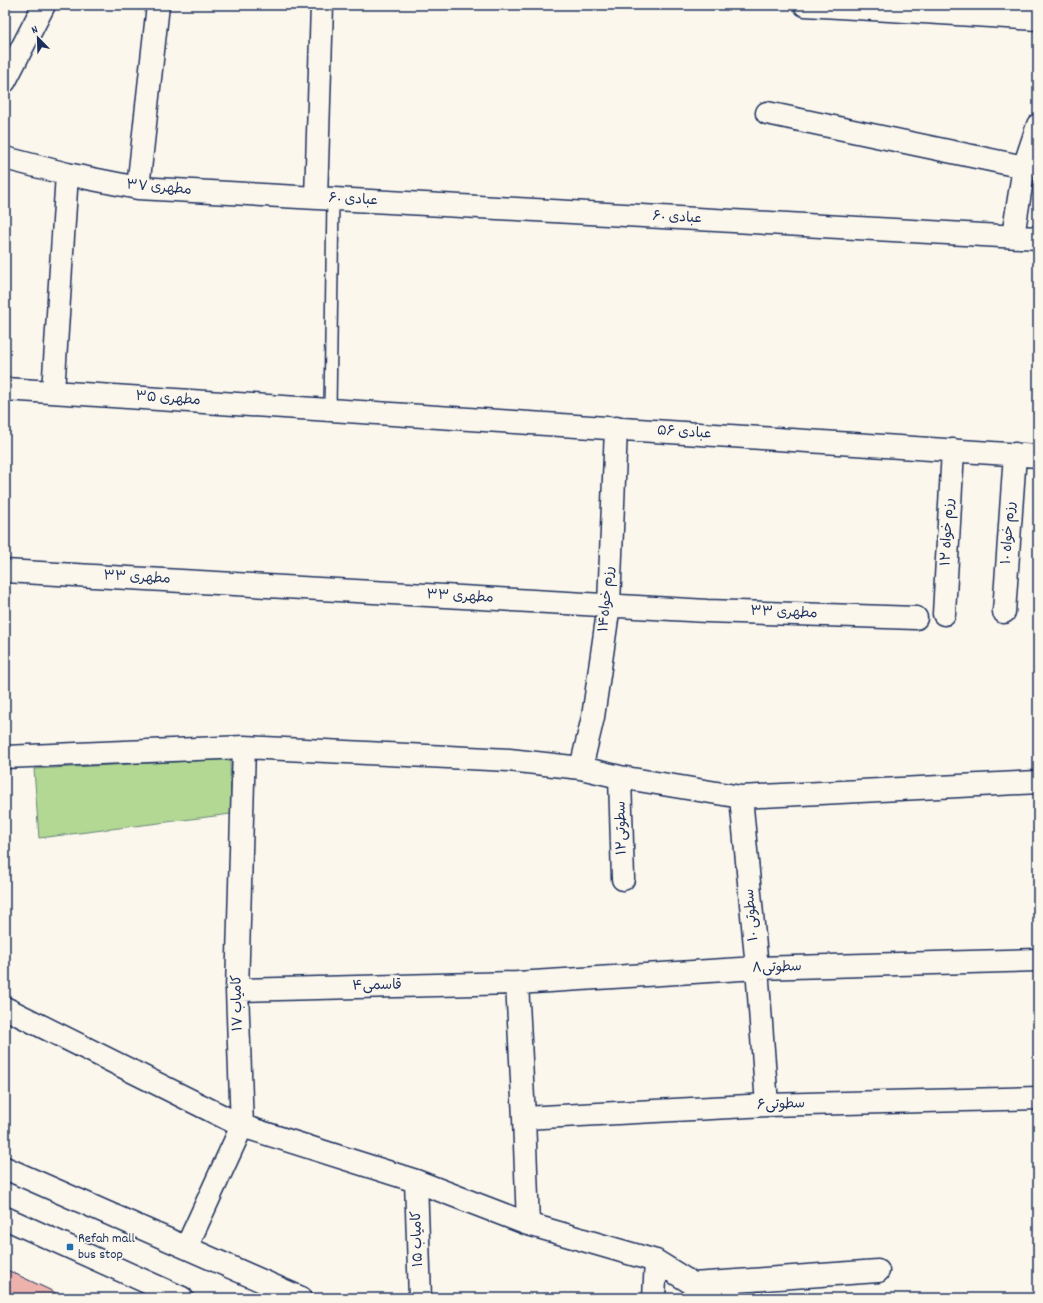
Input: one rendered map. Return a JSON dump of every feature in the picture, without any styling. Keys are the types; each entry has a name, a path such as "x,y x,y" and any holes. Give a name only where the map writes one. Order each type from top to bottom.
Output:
{"street":[{"path":"5,81 44,5"},
{"path":"138,188 158,5"},
{"path":"322,5 324,198"},
{"path":"805,5 1029,14"},
{"path":"768,113 1024,167"},
{"path":"1013,236 1024,167 1038,125"},
{"name":"مطهری ۳۷","path":"5,158 67,174 138,188 324,198"},
{"path":"53,392 67,174"},
{"name":"عبادی ۶۰","path":"324,198 1038,238"},
{"name":"مطهری ۳۵","path":"5,389 330,410"},
{"name":"عبادی ۵۶","path":"330,410 1038,456"},
{"name":"رزم خواه۱۴","path":"581,768 594,717 609,605 616,428"},
{"name":"رزم خواه ۱۲","path":"944,614 953,450"},
{"name":"رزم خواه ۱۰","path":"1004,612 1015,454"},
{"name":"مطهری ۳۳","path":"5,571 707,611 916,618"},
{"path":"5,757 244,747 509,760 581,768 620,777 741,797 1038,782"},
{"name":"کامیاب ۱۷","path":"187,1246 242,1126 237,990 244,747"},
{"name":"سطوتی۱۲","path":"620,777 623,878"},
{"name":"سطوتی ۱۰","path":"741,797 757,968 767,1106"},
{"name":"سطوتی۸","path":"517,983 757,968 1038,960"},
{"path":"517,983 528,1224"},
{"name":"قاسمی۴","path":"237,990 517,983"},
{"path":"5,1008 242,1126 416,1181 528,1224 656,1262 693,1284 878,1271"},
{"name":"سطوتی۶","path":"524,1118 767,1106 1038,1098"},
{"path":"5,1168 187,1246 300,1298"},
{"name":"کامیاب ۱۵","path":"416,1181 420,1298"},
{"path":"5,1218 182,1298"},
{"path":"654,1298 656,1262"}],"lane":[{"path":"324,198 330,410"}],"green space":[{"path":"230,759 231,814 39,838 34,769"}],"building":[{"path":"5,1269 67,1298 5,1298"}],"place":[{"name":"Refah mall bus stop","path":"70,1247"}]}
